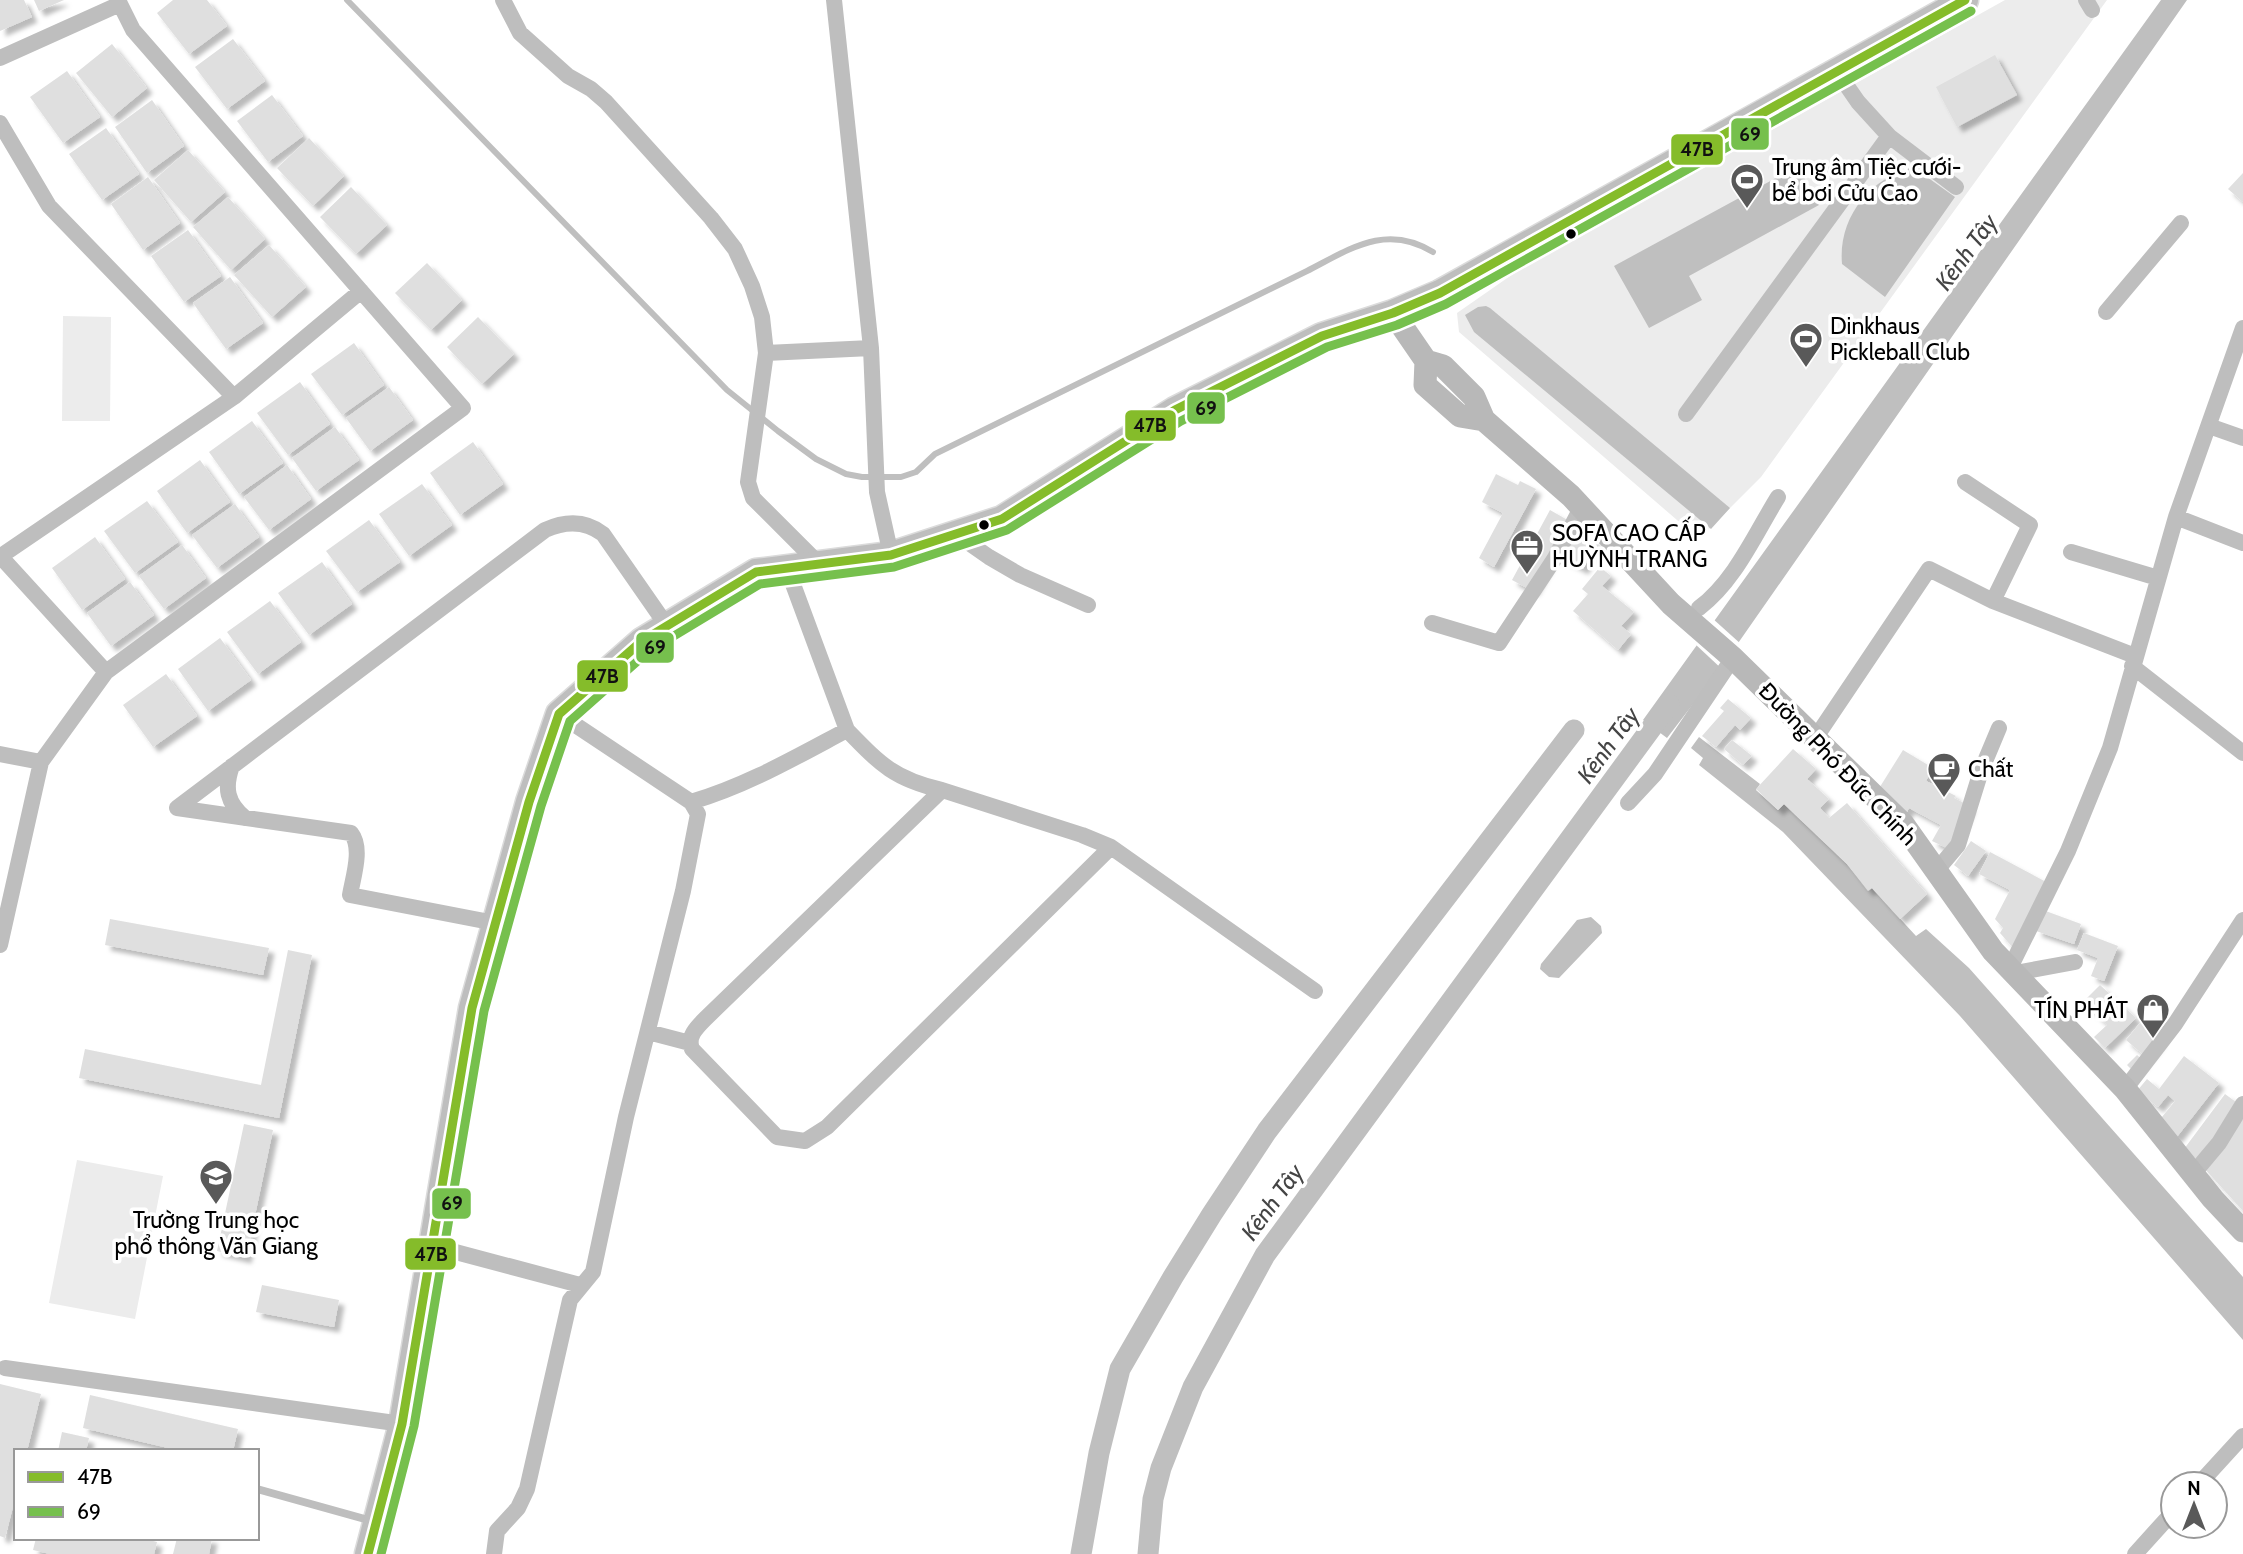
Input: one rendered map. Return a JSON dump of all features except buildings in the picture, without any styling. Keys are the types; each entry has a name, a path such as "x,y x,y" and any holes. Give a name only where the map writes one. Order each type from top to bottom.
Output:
{"main road":[{"path":"368,1554 402,1424 472,1008 529,802 559,714 642,641 756,572 891,555 1002,519 1175,410 1322,336 1393,313 1440,293 1965,0"},
{"name":"Đường Phó Đức Chính","path":"1393,313 1426,361 1425,385 1460,416 1484,420 1571,496 1671,604 1696,614 1736,661 1903,824 1993,951 2125,1089 2213,1199 2243,1231"}],"street":[{"path":"503,0 520,33 568,76 591,89 606,102 735,249 752,286 762,317 766,360 748,482 753,498 819,564"},
{"path":"834,0 871,348 877,492 891,555"},
{"path":"0,58 119,2 133,30 463,408 106,672 41,762 0,945"},
{"path":"1838,73 1858,102 1889,136 1956,187"},
{"path":"0,122 49,206 234,397"},
{"path":"1686,414 1889,136"},
{"path":"2106,312 2182,223"},
{"path":"106,672 0,556 234,397 361,291"},
{"path":"2013,970 2068,851 2110,748 2176,517 2242,332"},
{"path":"766,360 871,348"},
{"path":"2209,426 2243,438"},
{"path":"1965,482 2029,525 1993,601"},
{"path":"1696,614 1734,569 1778,497"},
{"path":"1432,623 1499,643 1555,558 1581,508"},
{"path":"2176,517 2243,543"},
{"path":"495,923 350,895 357,848 356,839 351,833 177,808 545,530 558,524 593,526 603,534 667,626"},
{"path":"956,534 1020,575 1088,605"},
{"path":"2071,552 2158,578"},
{"path":"787,568 847,730 883,766 918,784 1082,835 1111,847 1315,991"},
{"path":"1816,737 1929,569 1993,601 2134,661 2243,753"},
{"path":"1628,803 1656,774 1736,661"},
{"path":"495,1554 497,1531 518,1508 527,1489 570,1300 593,1272 626,1117 683,891 698,814 691,802 559,714"},
{"path":"1936,871 1958,845 1981,771 1999,728"},
{"path":"691,802 764,774 847,730"},
{"path":"0,754 41,762"},
{"path":"232,766 227,779 229,798 234,808 245,818"},
{"path":"942,790 693,1032 690,1043 692,1049 778,1137 805,1141 827,1128 1111,847"},
{"path":"2125,1089 2175,1024 2243,920"},
{"path":"2013,970 2075,962"},
{"path":"648,1032 690,1043"},
{"path":"2193,1174 2219,1143 2243,1104"},
{"path":"433,1246 580,1285"},
{"path":"5,1368 402,1424"},
{"path":"2212,1470 2243,1436"},
{"path":"2135,1554 2159,1528"}],"lane":[{"path":"259,1490 377,1523"}],"shaded area":[{"path":"2005,0 2107,0 1761,477 1699,539 1459,332 1457,313 1513,274"},
{"path":"2161,0 2187,0 1720,669 1667,738 1643,720"},
{"path":"1798,166 1819,205 1689,276 1702,300 1649,328 1614,266"},
{"path":"1913,167 1955,197 1885,297 1842,264 1845,231 1851,216 1870,191 1897,173"},
{"path":"1486,306 1730,508 1711,529 1474,332 1465,315 1478,307"},
{"path":"63,316 111,317 110,421 62,421"},
{"path":"1699,737 1760,784 1756,790 1778,810 1784,804 1847,864 1868,890 1872,888 1916,936 1926,929 1969,968 2243,1277 2243,1340 1960,1016 1783,832 1699,765 1703,758 1691,748"},
{"path":"1591,917 1601,926 1602,933 1559,978 1549,977 1540,969 1541,964 1577,920"},
{"path":"77,1160 163,1176 135,1319 49,1303"}],"pier":[{"path":"1712,618 1742,645 1724,671 1694,643"}],"waterway":[{"path":"347,0 727,390 816,459 846,474 862,477 901,477 916,472 935,454 1368,242 1400,240 1433,252"},
{"name":"Kênh Tây","path":"1148,1554 1153,1499 1161,1468 1193,1387 1265,1255 1669,704"},
{"path":"1081,1554 1099,1453 1120,1369 1173,1277 1267,1131 1574,730"}],"transit line":[{"name":"47B","path":"368,1554 402,1424 472,1008 529,802 559,714 642,641 756,572 891,555 1002,519 1175,410 1322,336 1393,313 1440,293 1965,0"},
{"name":"69","path":"381,1554 414,1426 484,1011 541,806 570,721 649,651 760,584 894,567 1007,530 1181,421 1327,347 1397,325 1446,304 1971,11"}],"place":[{"name":"Trung âm Tiệc cưới- bể bơi Cửu Cao","path":"1747,210"},
{"name":"Dinkhaus Pickleball Club","path":"1806,369"},
{"name":"SOFA CAO CẤP HUỲNH TRANG","path":"1527,576"},
{"name":"Chất","path":"1944,799"},
{"name":"TÍN PHÁT","path":"2153,1040"},
{"name":"Trường Trung học phổ thông Văn Giang","path":"216,1206"}]}
